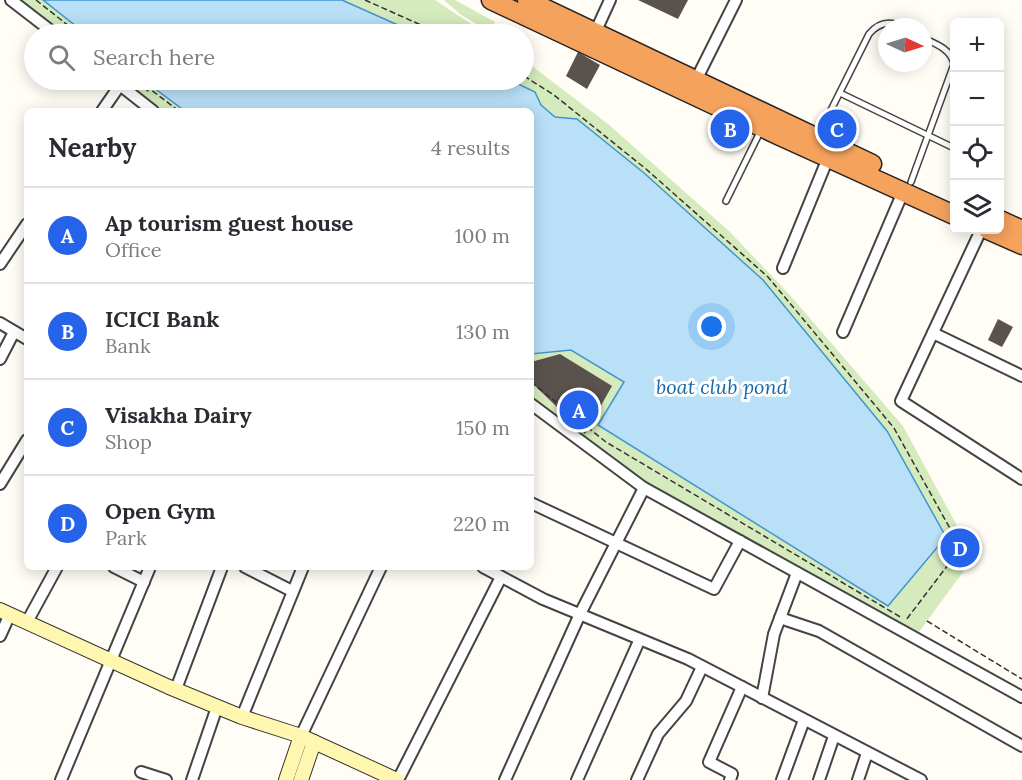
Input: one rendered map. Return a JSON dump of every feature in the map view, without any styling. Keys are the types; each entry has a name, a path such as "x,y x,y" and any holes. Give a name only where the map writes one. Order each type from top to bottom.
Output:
{"highway":[{"path":"491,0 695,82 817,139 950,212"},
{"path":"527,0 592,39 762,128 828,158 907,187 950,200"},
{"path":"1004,222 1022,230"},
{"path":"997,234 1022,245"}],"street":[{"path":"11,0 42,24"},
{"path":"592,39 610,0"},
{"path":"695,82 736,0"},
{"path":"103,108 112,90"},
{"path":"126,90 149,108"},
{"path":"783,268 828,158"},
{"path":"843,332 907,187"},
{"path":"0,264 24,228"},
{"path":"979,234 901,401 1022,479"},
{"path":"0,323 24,337"},
{"path":"0,359 14,332"},
{"path":"933,333 1022,376"},
{"path":"534,406 644,488 1022,697"},
{"path":"0,484 24,445"},
{"path":"505,780 580,614 644,488"},
{"path":"534,504 714,589 740,541"},
{"path":"27,622 55,570"},
{"path":"120,570 144,582"},
{"path":"61,780 149,570"},
{"path":"176,689 221,570"},
{"path":"242,717 302,570"},
{"path":"286,780 308,739 380,570"},
{"path":"488,570 543,599 702,667 921,780"},
{"path":"263,571 292,591"},
{"path":"762,698 774,634 797,573"},
{"path":"0,636 5,612 217,707 308,739 397,780 501,577"},
{"path":"780,618 819,631 1022,746"},
{"path":"577,780 639,640"},
{"path":"637,780 658,734 686,701 702,667"},
{"path":"730,780 732,774 709,762 742,687"},
{"path":"192,780 217,707"},
{"path":"782,780 804,720"},
{"path":"819,780 834,736"},
{"path":"301,780 308,739"},
{"path":"858,780 867,753"},
{"path":"141,772 166,780"}],"lane":[{"path":"817,139 869,34 878,25"},
{"path":"907,187 954,64 953,57 947,51 932,43"},
{"path":"840,93 950,146"},
{"path":"726,201 762,128"}],"path":[{"path":"36,0 66,24"},
{"path":"365,0 419,24"},
{"path":"534,82 555,95 646,169 768,277 894,429 952,532 954,557 906,620 606,441 534,384"},
{"path":"151,90 175,108"},
{"path":"927,621 1022,679"}],"green space":[{"path":"18,0 435,0 471,24 50,24"},
{"path":"444,0 455,0 495,22 495,24 476,24"},
{"name":"boat club pond","path":"534,68 608,124 729,231 788,293 903,426 974,557 919,632 655,494 534,401 534,108 156,108 133,90 534,90"}],"water":[{"path":"43,0 342,0 396,24 73,24"},
{"name":"boat club pond","path":"157,90 531,90 535,92 541,105 555,117 577,119 644,173 763,280 887,431 946,537 888,606 598,425 624,382 571,350 534,354 534,108 181,108"}],"building":[{"path":"638,0 688,0 678,19"},
{"path":"578,52 600,65 587,89 566,76"},
{"path":"998,319 1013,327 1002,347 988,340"},
{"path":"560,354 612,386 585,434 534,385 534,361"}],"place":[{"name":"ICICI Bank","path":"730,129"},
{"name":"Visakha Dairy","path":"837,129"},
{"name":"Ap tourism guest house","path":"579,410"},
{"name":"Open Gym","path":"960,548"}]}
